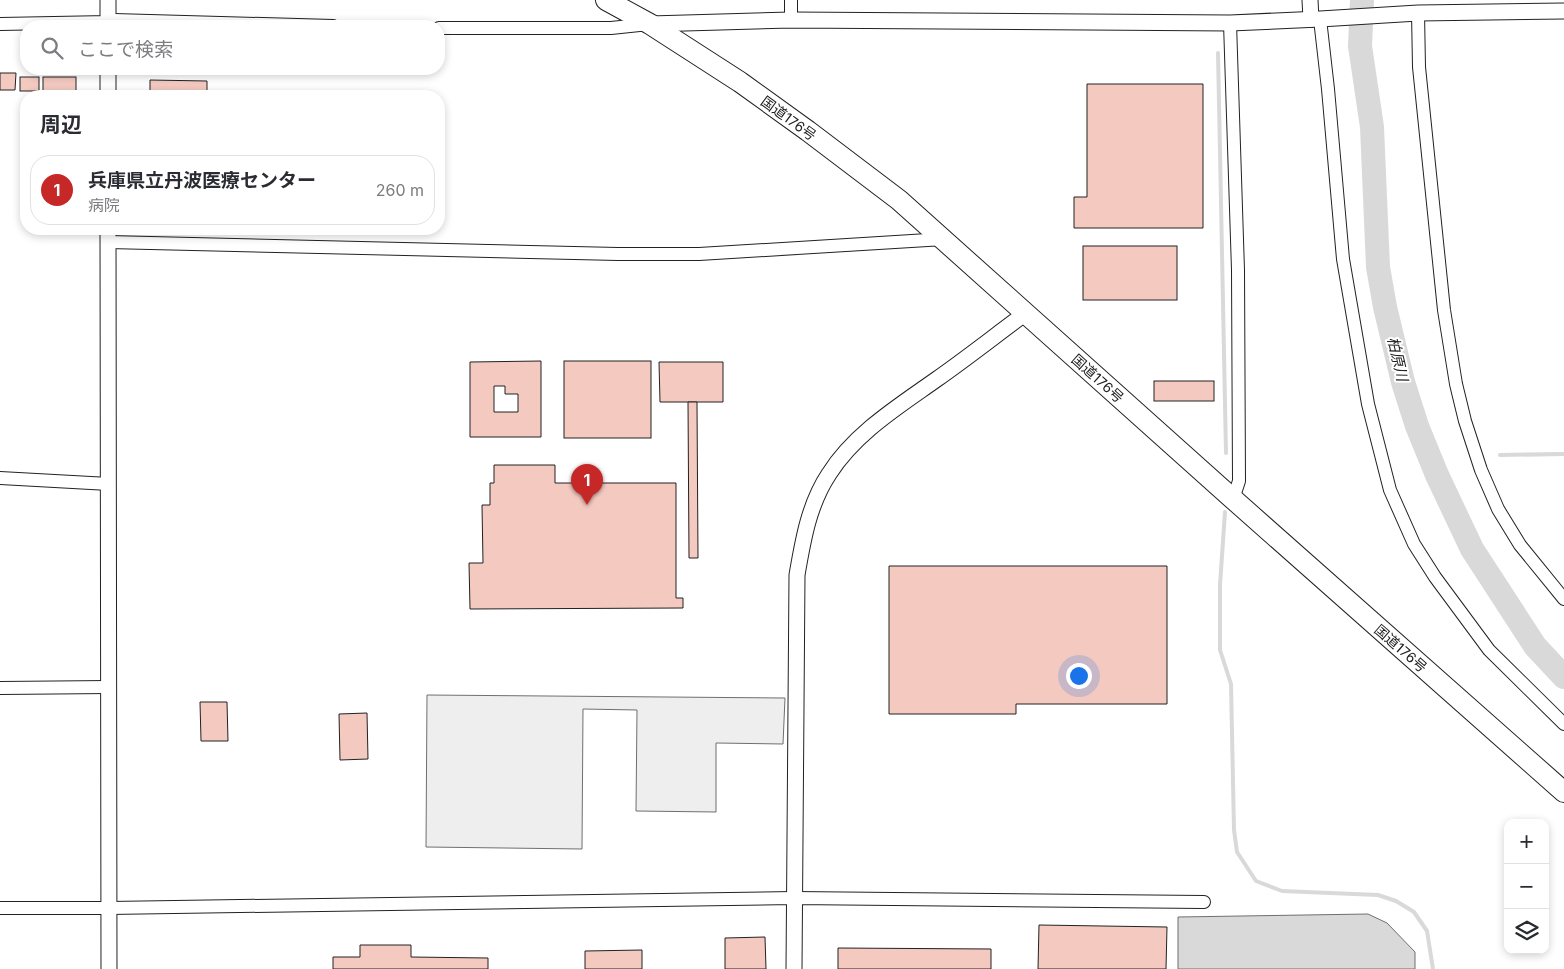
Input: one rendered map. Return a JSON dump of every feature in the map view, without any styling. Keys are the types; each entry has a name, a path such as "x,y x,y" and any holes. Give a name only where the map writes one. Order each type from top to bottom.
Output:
{"highway":[{"name":"国道176号","path":"606,0 650,24 740,82 899,200 1564,792"}],"street":[{"path":"108,0 108,20"},
{"path":"791,0 791,20"},
{"path":"1310,0 1316,19 1328,88 1343,259 1368,404 1390,490 1414,544 1440,584 1489,650 1564,724"},
{"path":"445,28 611,28 650,24 791,20 1230,23 1418,13 1564,11"},
{"path":"1418,13 1419,67 1444,310 1464,422 1481,470 1498,509 1520,545 1564,599"},
{"path":"1230,23 1238,270 1239,481 1233,499"},
{"path":"0,24 20,24"},
{"path":"108,75 108,90"},
{"path":"109,969 108,236 618,254 699,254 944,239"},
{"path":"794,969 798,575 804,534 816,500 828,474 850,447 889,412 939,378 1026,313"},
{"path":"0,478 109,484"},
{"path":"0,688 109,687"},
{"path":"0,908 794,898 1204,902"}],"shaded area":[{"path":"427,695 785,698 783,744 716,743 716,812 636,811 637,710 583,709 582,849 426,847"},
{"path":"1368,914 1387,923 1415,952 1415,969 1178,969 1178,917"}],"building":[{"path":"0,73 16,73 15,90 0,90"},
{"path":"20,77 39,77 39,90 20,90"},
{"path":"43,77 76,77 76,90 43,90"},
{"path":"150,80 207,81 207,90 150,90"},
{"path":"1087,84 1203,84 1203,228 1074,228 1074,197 1087,197"},
{"path":"1083,246 1177,246 1177,300 1083,300"},
{"path":"541,361 541,437 470,437 470,362","holes":["494,386 505,386 505,394 518,394 518,412 494,412"]},
{"path":"564,361 651,361 651,438 564,438"},
{"path":"659,362 723,362 723,402 660,402"},
{"path":"1154,381 1214,381 1214,401 1154,401"},
{"path":"688,402 697,402 698,558 689,558"},
{"path":"494,465 555,465 555,483 676,483 676,598 683,598 683,608 470,609 469,563 483,563 482,505 490,505 490,483 494,483"},
{"path":"889,566 1167,566 1167,704 1016,704 1016,714 889,714"},
{"path":"200,702 227,702 228,741 201,741"},
{"path":"367,713 368,759 340,760 339,714"},
{"path":"1039,925 1167,927 1166,969 1038,969"},
{"path":"765,937 766,969 725,969 725,938"},
{"path":"360,945 411,945 411,957 488,958 488,969 333,969 333,957 360,957"},
{"path":"838,948 991,949 991,969 838,969"},
{"path":"642,950 642,969 585,969 585,951"}],"waterway":[{"name":"柏原川","path":"1362,0 1360,46 1372,127 1378,267 1385,307 1403,382 1417,426 1437,475 1472,549 1535,646 1564,677"},
{"path":"1218,53 1226,453"},
{"path":"1500,455 1564,454"},
{"path":"1225,512 1220,585 1220,650 1231,684 1234,830 1237,852 1256,881 1282,891 1378,895 1396,901 1414,912 1427,931 1433,969"}],"place":[{"name":"兵庫県立丹波医療センター","path":"587,505"}]}
